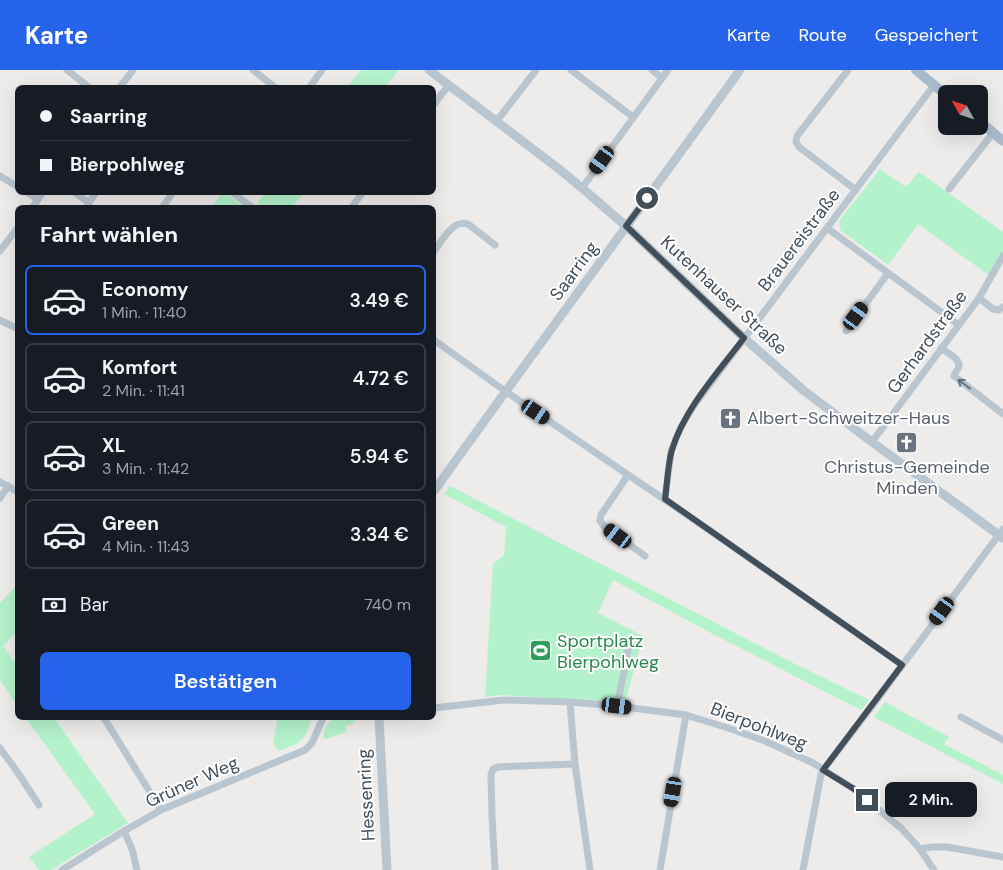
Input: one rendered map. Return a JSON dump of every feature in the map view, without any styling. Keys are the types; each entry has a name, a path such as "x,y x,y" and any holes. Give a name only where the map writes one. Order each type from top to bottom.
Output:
{"main road":[{"path":"916,70 938,88"},
{"path":"988,129 1003,141"}],"street":[{"path":"67,70 86,85"},
{"path":"121,85 133,70"},
{"path":"253,70 272,85"},
{"path":"311,85 322,70"},
{"name":"Kutenhauser Straße","path":"428,70 582,188 626,226 744,338 803,390 872,442 1002,534"},
{"path":"496,122 536,70"},
{"path":"571,70 633,117"},
{"path":"652,70 662,78"},
{"path":"582,188 668,70"},
{"name":"Saarring","path":"436,488 740,70"},
{"path":"848,70 797,136 796,142 799,147 856,190"},
{"name":"Brauereistraße","path":"665,499 671,451 692,407 934,85"},
{"path":"436,101 448,86"},
{"path":"950,189 993,133"},
{"path":"0,176 15,185"},
{"path":"77,195 87,205"},
{"path":"236,195 249,205"},
{"path":"436,249 454,226 464,223 495,245"},
{"path":"827,228 959,324"},
{"path":"0,251 15,231"},
{"name":"Gerhardstraße","path":"872,442 978,298 1003,256"},
{"path":"846,331 888,273"},
{"path":"978,298 996,310 1003,307"},
{"path":"0,320 15,328"},
{"path":"436,341 902,665"},
{"path":"941,348 959,363 954,376 1003,414"},
{"path":"628,475 601,515 600,521 604,526 646,556"},
{"path":"0,482 15,490"},
{"path":"0,498 8,486"},
{"path":"803,870 823,770 1002,534"},
{"path":"617,706 630,641"},
{"name":"Bierpohlweg","path":"436,708 504,700 570,702 686,715 728,728 813,763 854,789 902,830 920,849 934,870"},
{"path":"570,702 575,764 590,870"},
{"path":"660,870 686,715"},
{"path":"961,717 1003,740"},
{"path":"105,720 161,810"},
{"name":"Grüner Weg","path":"62,870 161,810 305,750 312,743 322,720"},
{"name":"Hessenring","path":"379,720 387,870"},
{"path":"0,748 39,805"},
{"path":"495,870 491,791 493,769 498,767 575,764"},
{"path":"124,831 138,870"},
{"path":"920,849 948,847 1003,857"}],"green space":[{"path":"361,70 399,70 387,85 349,85"},
{"path":"880,169 906,187 919,172 1003,232 1003,253 990,276 918,224 888,265 840,230 839,221"},
{"path":"220,195 227,195 243,205 213,205"},
{"path":"263,195 302,195 294,205 260,205 257,203"},
{"path":"450,486 793,663 869,700 861,710 613,580 598,613 643,636 625,703 502,695 485,697 493,564 504,555 506,527 444,494"},
{"path":"15,587 15,633 3,646 15,663 15,702 0,680 0,603"},
{"path":"885,702 949,737 944,744 1003,775 1003,784 874,717"},
{"path":"27,720 55,720 128,823 51,870 39,870 29,857 95,814"},
{"path":"278,720 311,720 304,737 292,746 278,751 273,742"},
{"path":"331,720 354,720 356,722 345,726 347,732 324,739 323,735"}],"place":[{"name":"Albert-Schweitzer-Haus","path":"731,418"},
{"name":"Christus-Gemeinde Minden","path":"907,442"},
{"name":"Sportplatz Bierpohlweg","path":"541,651"}],"route":[{"path":"647,198 626,226 744,338 692,407 680,429 671,451 665,499 902,665 823,770 854,789 867,800"}]}
